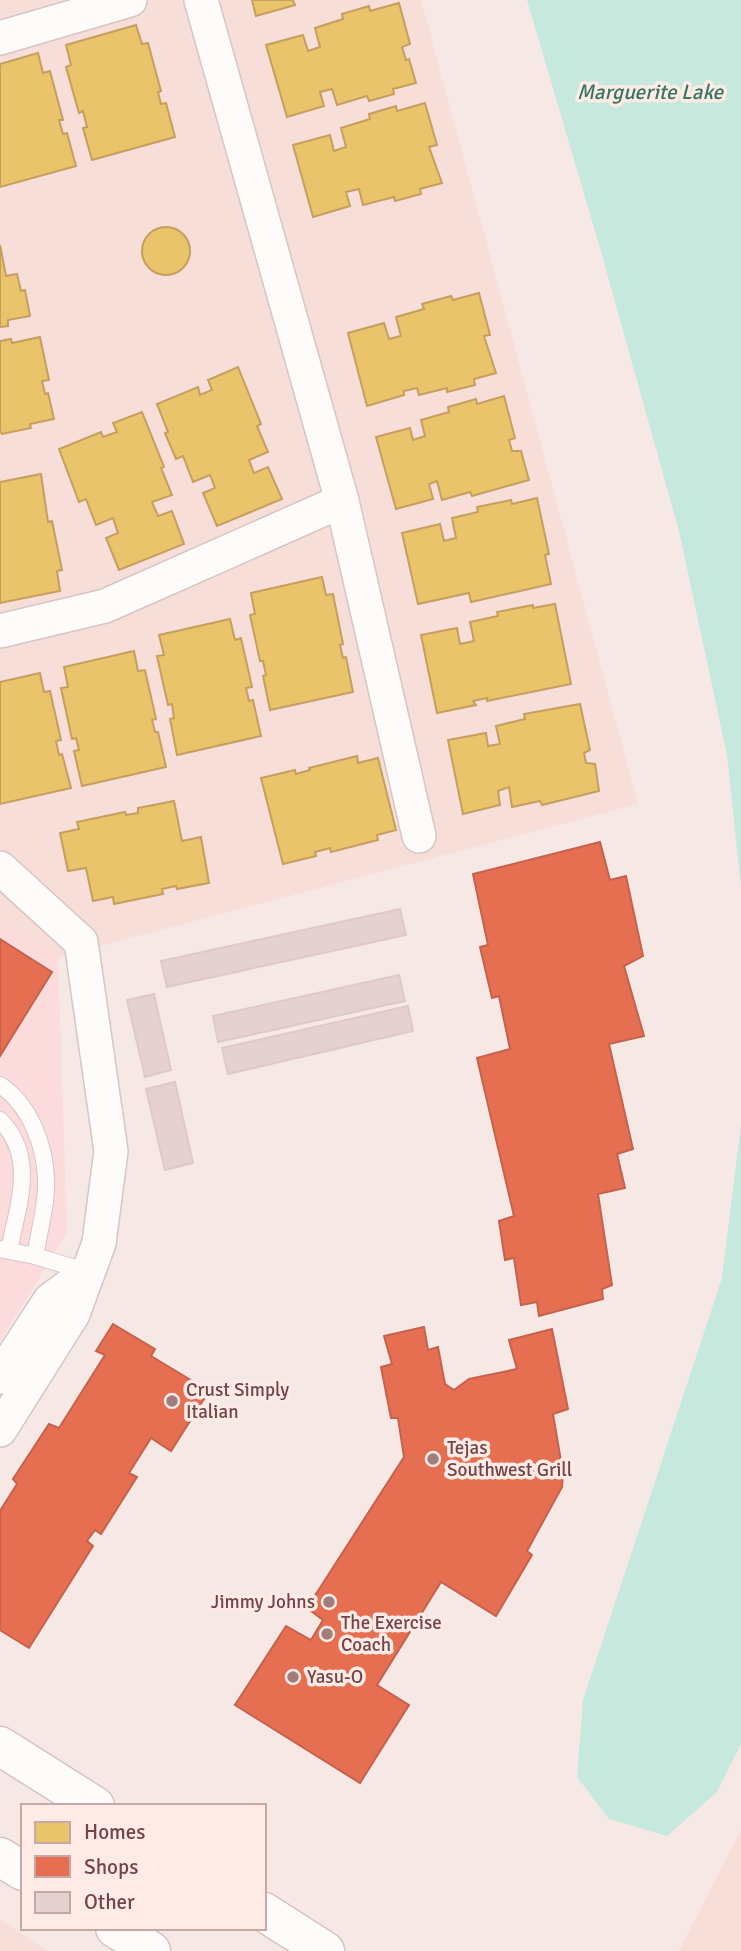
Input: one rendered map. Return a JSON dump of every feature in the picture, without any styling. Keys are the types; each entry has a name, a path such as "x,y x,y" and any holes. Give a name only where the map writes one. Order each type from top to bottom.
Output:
{"main road":[{"path":"0,1746 92,1804"},
{"path":"0,1857 21,1870"},
{"path":"266,1913 326,1951"},
{"path":"118,1930 151,1951"}],"street":[{"path":"0,38 130,0"},
{"path":"201,0 342,501 419,836"},
{"path":"0,631 105,606 342,501"},
{"path":"0,869 81,942 111,1151 99,1243 73,1314 0,1430"},
{"path":"0,1377 50,1300 88,1272"}],"lane":[{"path":"0,1085 10,1091 31,1119 42,1150 47,1181 35,1256"},
{"path":"0,1120 14,1134 22,1159 23,1185 4,1250 88,1272"}],"shaded area":[{"path":"0,0 421,0 638,804 58,957 0,921"},
{"path":"0,921 58,957 67,1233 0,1341"},
{"path":"741,1830 741,1951 679,1951"},
{"path":"0,1920 49,1951 0,1951"}],"water":[{"name":"Marguerite Lake","path":"527,0 741,0 741,887 727,755 679,531"},
{"path":"741,1125 741,1744 717,1792 667,1836 609,1819 577,1777 583,1700 722,1278"}],"building: Homes":[{"path":"252,0 293,0 295,5 256,16"},
{"path":"399,3 410,44 402,47 406,60 409,59 416,83 393,89 394,94 369,101 367,96 337,105 332,89 320,92 324,106 287,117 266,45 303,35 308,51 320,47 315,28 343,19 342,14 369,6 370,11"},
{"path":"136,25 142,44 148,43 161,91 158,92 161,104 166,103 175,137 92,160 83,128 87,127 83,111 79,113 66,67 71,65 66,45"},
{"path":"38,53 43,73 50,71 63,120 59,120 63,134 67,133 76,166 0,187 0,64"},
{"path":"425,103 437,145 429,147 442,183 420,189 421,194 363,205 359,189 346,192 350,206 313,217 293,145 330,135 334,151 346,147 341,128 370,119 369,114 396,106 397,111"},
{"path":"166,227 183,234 190,251 183,268 166,275 149,268 142,251 149,234"},
{"path":"0,245 6,276 17,274 21,291 25,290 30,316 8,320 8,326 0,327"},
{"path":"479,293 490,335 484,336 496,373 474,379 475,385 419,395 417,388 404,391 404,395 367,406 348,333 384,323 389,339 401,336 396,317 424,309 422,304 451,296 453,300"},
{"path":"40,337 49,380 42,381 45,394 48,393 54,419 30,424 31,428 2,434 0,341 11,339 12,343"},
{"path":"238,367 261,424 257,426 268,452 249,460 254,473 268,467 282,499 217,526 203,493 215,488 210,475 193,482 183,456 176,459 157,404 198,387 200,395 212,390 208,380"},
{"path":"504,396 515,438 509,440 512,451 521,451 529,480 472,496 470,492 442,500 437,481 429,484 433,499 396,509 376,437 410,428 413,440 425,436 421,420 449,412 448,407 476,399 477,404"},
{"path":"142,412 172,495 152,502 158,516 172,511 184,544 119,570 106,538 118,533 113,518 96,525 86,499 79,502 59,449 101,432 103,437 117,432 113,423"},
{"path":"41,474 48,522 52,521 62,570 57,571 60,591 0,603 0,482"},
{"path":"537,498 549,554 545,555 551,584 471,602 469,593 418,604 402,533 440,524 444,541 456,538 452,518 478,512 477,507 511,500 512,504"},
{"path":"322,577 326,595 333,594 343,644 340,645 343,658 346,657 353,692 270,710 263,676 266,675 263,661 260,661 250,615 255,614 251,593"},
{"path":"555,604 571,684 487,701 487,698 473,701 476,705 437,713 421,635 457,628 460,644 474,641 470,622 498,616 497,612"},
{"path":"230,619 235,640 241,638 252,687 246,688 249,701 253,700 261,736 177,755 170,719 174,718 172,704 168,705 157,656 164,655 159,635"},
{"path":"134,651 138,671 145,670 156,719 152,720 155,732 158,732 166,767 82,786 74,751 79,750 76,738 72,739 61,688 68,687 64,667"},
{"path":"40,673 44,692 50,691 61,740 56,741 59,755 62,754 71,788 0,804 0,682"},
{"path":"580,704 590,750 584,753 586,763 595,764 599,791 542,805 540,801 512,807 509,787 498,791 500,805 463,814 448,740 486,733 488,746 500,744 496,726 525,719 524,714"},
{"path":"357,756 358,763 378,758 396,830 377,835 378,840 331,852 330,848 315,852 316,856 283,864 261,778 295,770 296,774"},
{"path":"174,801 182,841 201,837 209,883 162,889 163,894 114,904 113,897 93,901 86,868 68,871 60,833 79,829 77,822 125,812 126,815 138,813 138,808"}],"building: Shops":[{"path":"600,842 610,880 626,876 643,956 624,966 644,1036 609,1044 633,1149 617,1154 625,1188 598,1194 612,1285 602,1289 603,1299 539,1316 537,1302 521,1305 514,1258 505,1260 499,1221 514,1216 477,1058 510,1049 499,996 492,998 480,947 488,945 473,874"},
{"path":"0,939 52,972 0,1056"},
{"path":"113,1324 155,1349 151,1356 209,1391 171,1451 151,1438 129,1473 137,1477 101,1534 95,1530 87,1541 93,1546 29,1648 0,1630 0,1511 17,1484 13,1479 49,1424 59,1428 105,1355 96,1351"},
{"path":"424,1327 428,1350 438,1347 445,1384 454,1390 469,1379 517,1369 509,1340 552,1329 568,1409 553,1414 563,1473 562,1487 527,1551 532,1555 496,1616 441,1582 377,1685 409,1705 360,1783 235,1705 286,1626 311,1640 323,1620 307,1608 404,1457 398,1418 391,1418 381,1367 392,1364 384,1336"}],"building: Other":[{"path":"400,909 406,935 167,987 161,961"},
{"path":"399,975 405,1001 218,1042 213,1016"},
{"path":"154,994 171,1070 145,1077 127,1000"},
{"path":"408,1006 413,1031 228,1074 222,1048"},
{"path":"175,1082 193,1163 165,1170 146,1089"}],"place":[{"name":"Crust Simply Italian","path":"172,1401"},
{"name":"Tejas Southwest Grill","path":"433,1459"},
{"name":"Jimmy Johns","path":"329,1602"},
{"name":"The Exercise Coach","path":"327,1634"},
{"name":"Yasu-O","path":"293,1677"}]}
